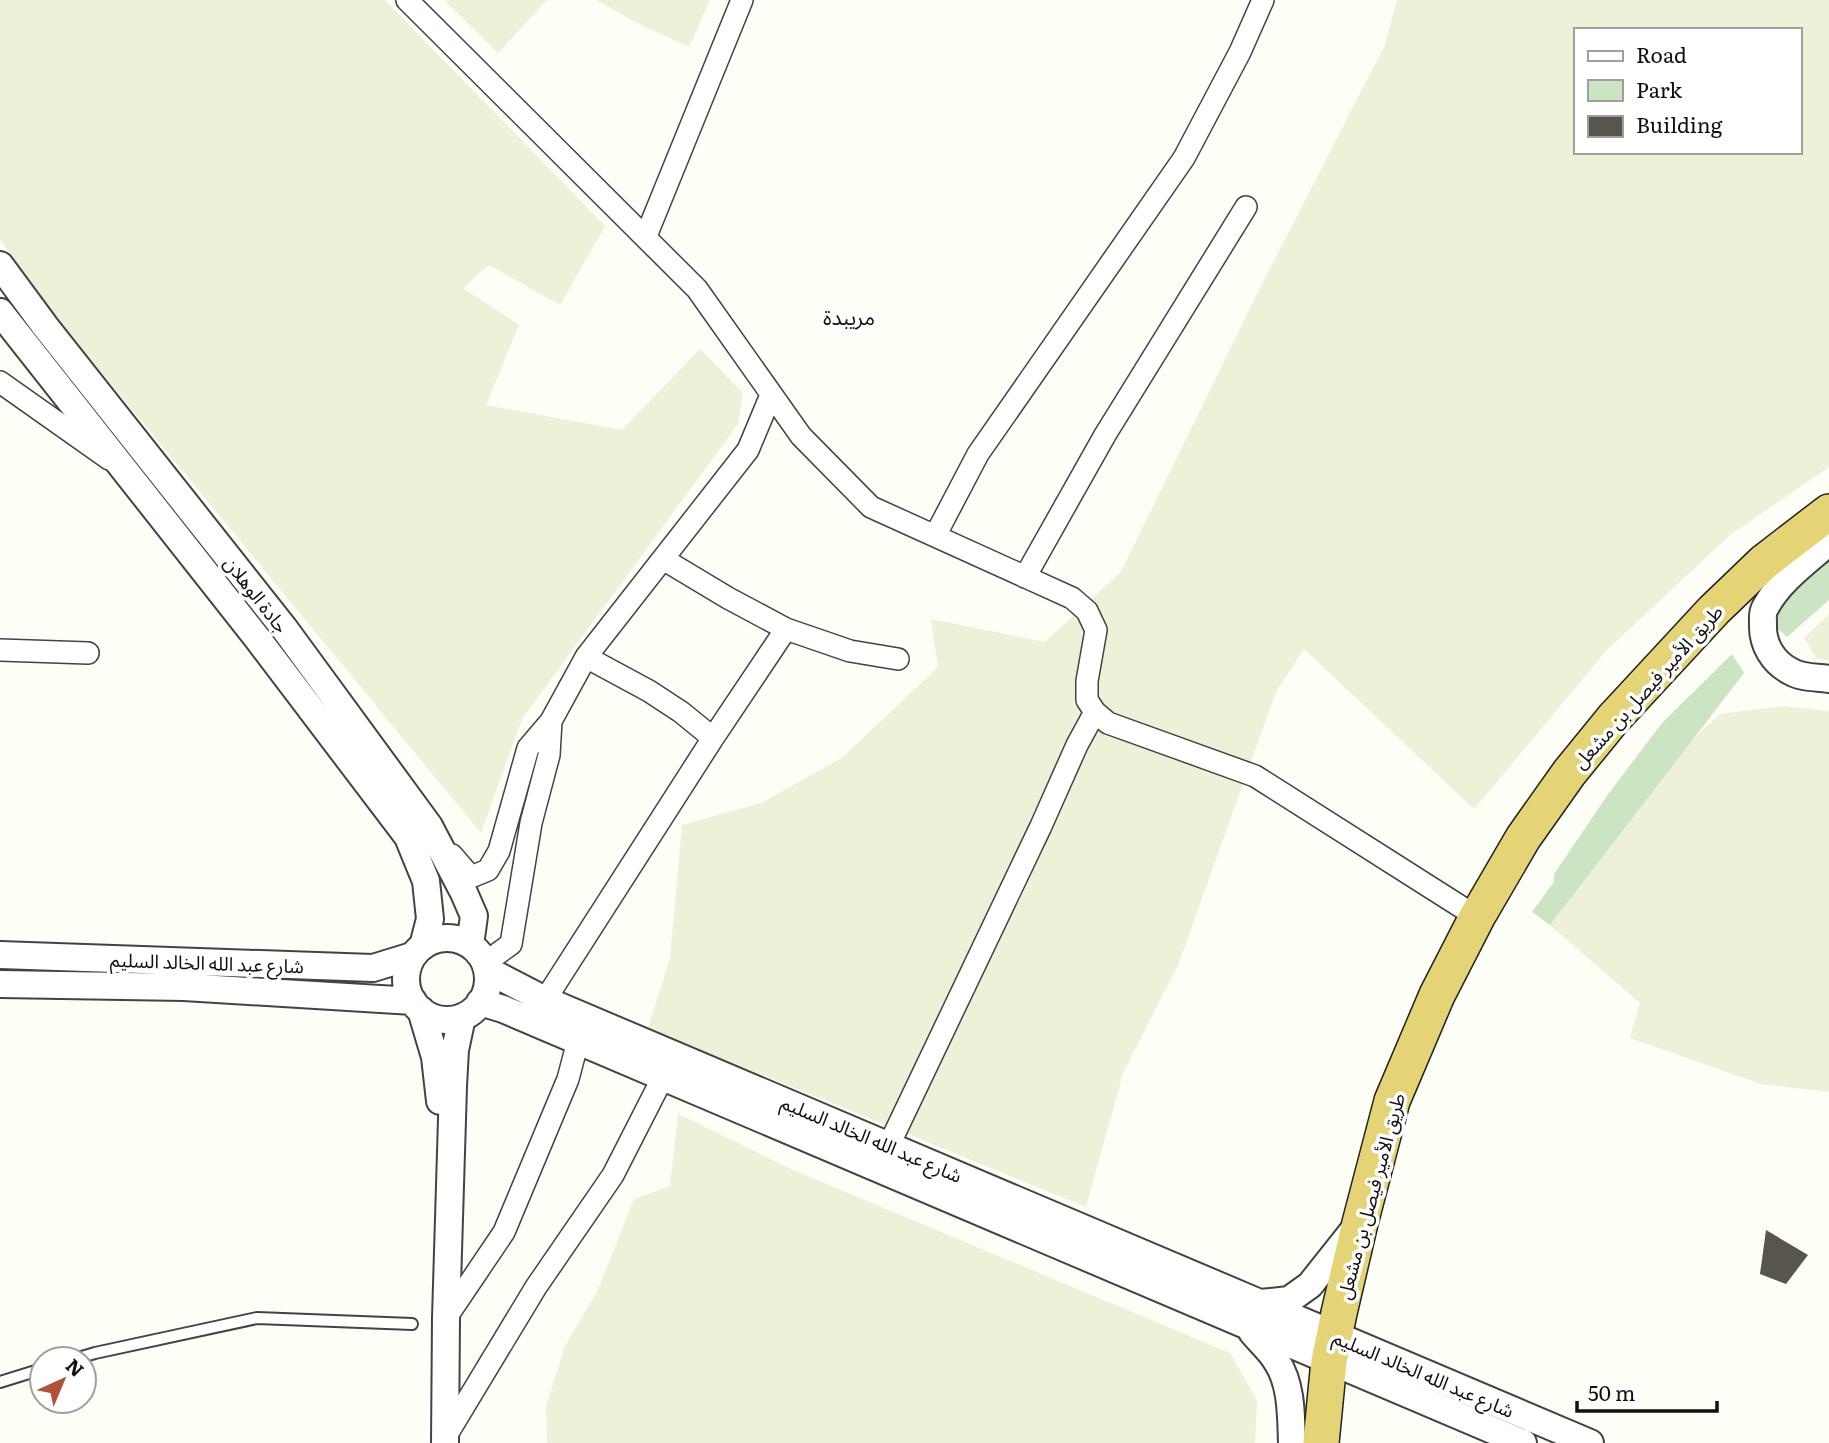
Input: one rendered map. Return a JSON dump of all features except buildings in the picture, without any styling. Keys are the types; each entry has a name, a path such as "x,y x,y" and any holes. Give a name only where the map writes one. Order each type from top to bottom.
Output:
{"highway":[{"name":"طريق الأمير فيصل بن مشعل","path":"1321,1443 1332,1348 1360,1223 1392,1101 1437,995 1477,917 1531,827 1569,773 1613,719 1744,581 1764,562 1829,512"}],"street":[{"path":"407,0 697,289 801,436 871,507 1072,598 1087,611 1096,631 1087,681 1087,699 1095,712 1108,723 1255,776 1477,917"},
{"path":"646,236 742,0"},
{"path":"935,536 978,454 1184,158 1241,52 1263,0"},
{"path":"1025,577 1105,435 1246,207"},
{"name":"جادة الوهلان","path":"0,265 53,337 284,628 429,827 474,916 480,959"},
{"name":"جادة الوهلان","path":"0,312 257,638 408,837 426,881 430,919 418,951"},
{"path":"0,382 122,468"},
{"path":"429,827 471,877 488,870 499,851 528,748 551,721 586,657 748,450 771,395"},
{"path":"1829,542 1788,577 1773,595 1763,611 1762,631 1765,645 1777,662 1793,674 1829,679"},
{"path":"663,559 786,629 850,652 898,659"},
{"path":"545,1000 786,629"},
{"path":"0,650 88,653"},
{"path":"586,657 649,691 713,738"},
{"path":"889,1146 1077,745 1095,712"},
{"path":"480,959 511,944 531,823 549,755 551,721"},
{"path":"445,1439 446,1318 455,1050 471,1010 485,992 488,981 480,959 454,938 446,938 430,942 418,951 407,967 406,979 435,1057 450,1189"},
{"name":"شارع عبد الله الخالد السليم","path":"0,955 373,968 418,951"},
{"name":"شارع عبد الله الخالد السليم","path":"480,959 545,1000 889,1146 1252,1315 1278,1362 1285,1383 1290,1405 1292,1443"},
{"name":"شارع عبد الله الخالد السليم","path":"0,984 184,987 417,1006"},
{"path":"417,1006 430,1016 441,1019 452,1019 471,1010"},
{"name":"شارع عبد الله الخالد السليم","path":"471,1010 503,1009 663,1077 1332,1348 1442,1381 1590,1443"},
{"path":"446,1318 504,1232 568,1079 578,1041"},
{"path":"445,1439 536,1287 613,1175 663,1077"},
{"path":"1252,1315 1289,1300 1310,1285 1360,1223"},
{"name":"شارع عبد الله الخالد السليم","path":"1332,1348 1426,1402 1523,1443"},
{"path":"1426,1402 1415,1387 1418,1379 1442,1381"}],"lane":[{"path":"98,1352 257,1318 412,1324"},
{"path":"0,1382 28,1373"}],"green space":[{"path":"0,0 385,0 605,226 560,305 489,265 463,288 519,325 486,405 622,430 700,349 743,393 738,424 522,719 481,833 36,293 0,239"},
{"path":"444,0 547,0 498,53"},
{"path":"596,0 710,0 689,47"},
{"path":"1397,0 1829,0 1829,467 1730,535 1606,651 1474,809 1304,649 1276,692 1178,965 1123,1073 1086,1207 648,1028 670,958 682,825 761,803 843,757 938,667 931,619 1045,642 1121,572 1257,294 1385,45"},
{"path":"1829,556 1829,600 1787,637 1772,623 1771,607"},
{"path":"1829,614 1829,661 1817,659 1804,638"},
{"path":"1732,654 1744,673 1550,925 1532,912 1554,882 1554,874 1609,793 1662,723"},
{"path":"1783,706 1829,711 1829,1092 1761,1084 1630,1038 1640,1003 1550,925 1690,742 1720,714"},
{"path":"678,1114 791,1169 1230,1353 1257,1400 1255,1443 547,1443 546,1407 565,1346 597,1292 634,1199 670,1186"}],"district":[{"name":"مريبدة","path":"849,315"}]}
